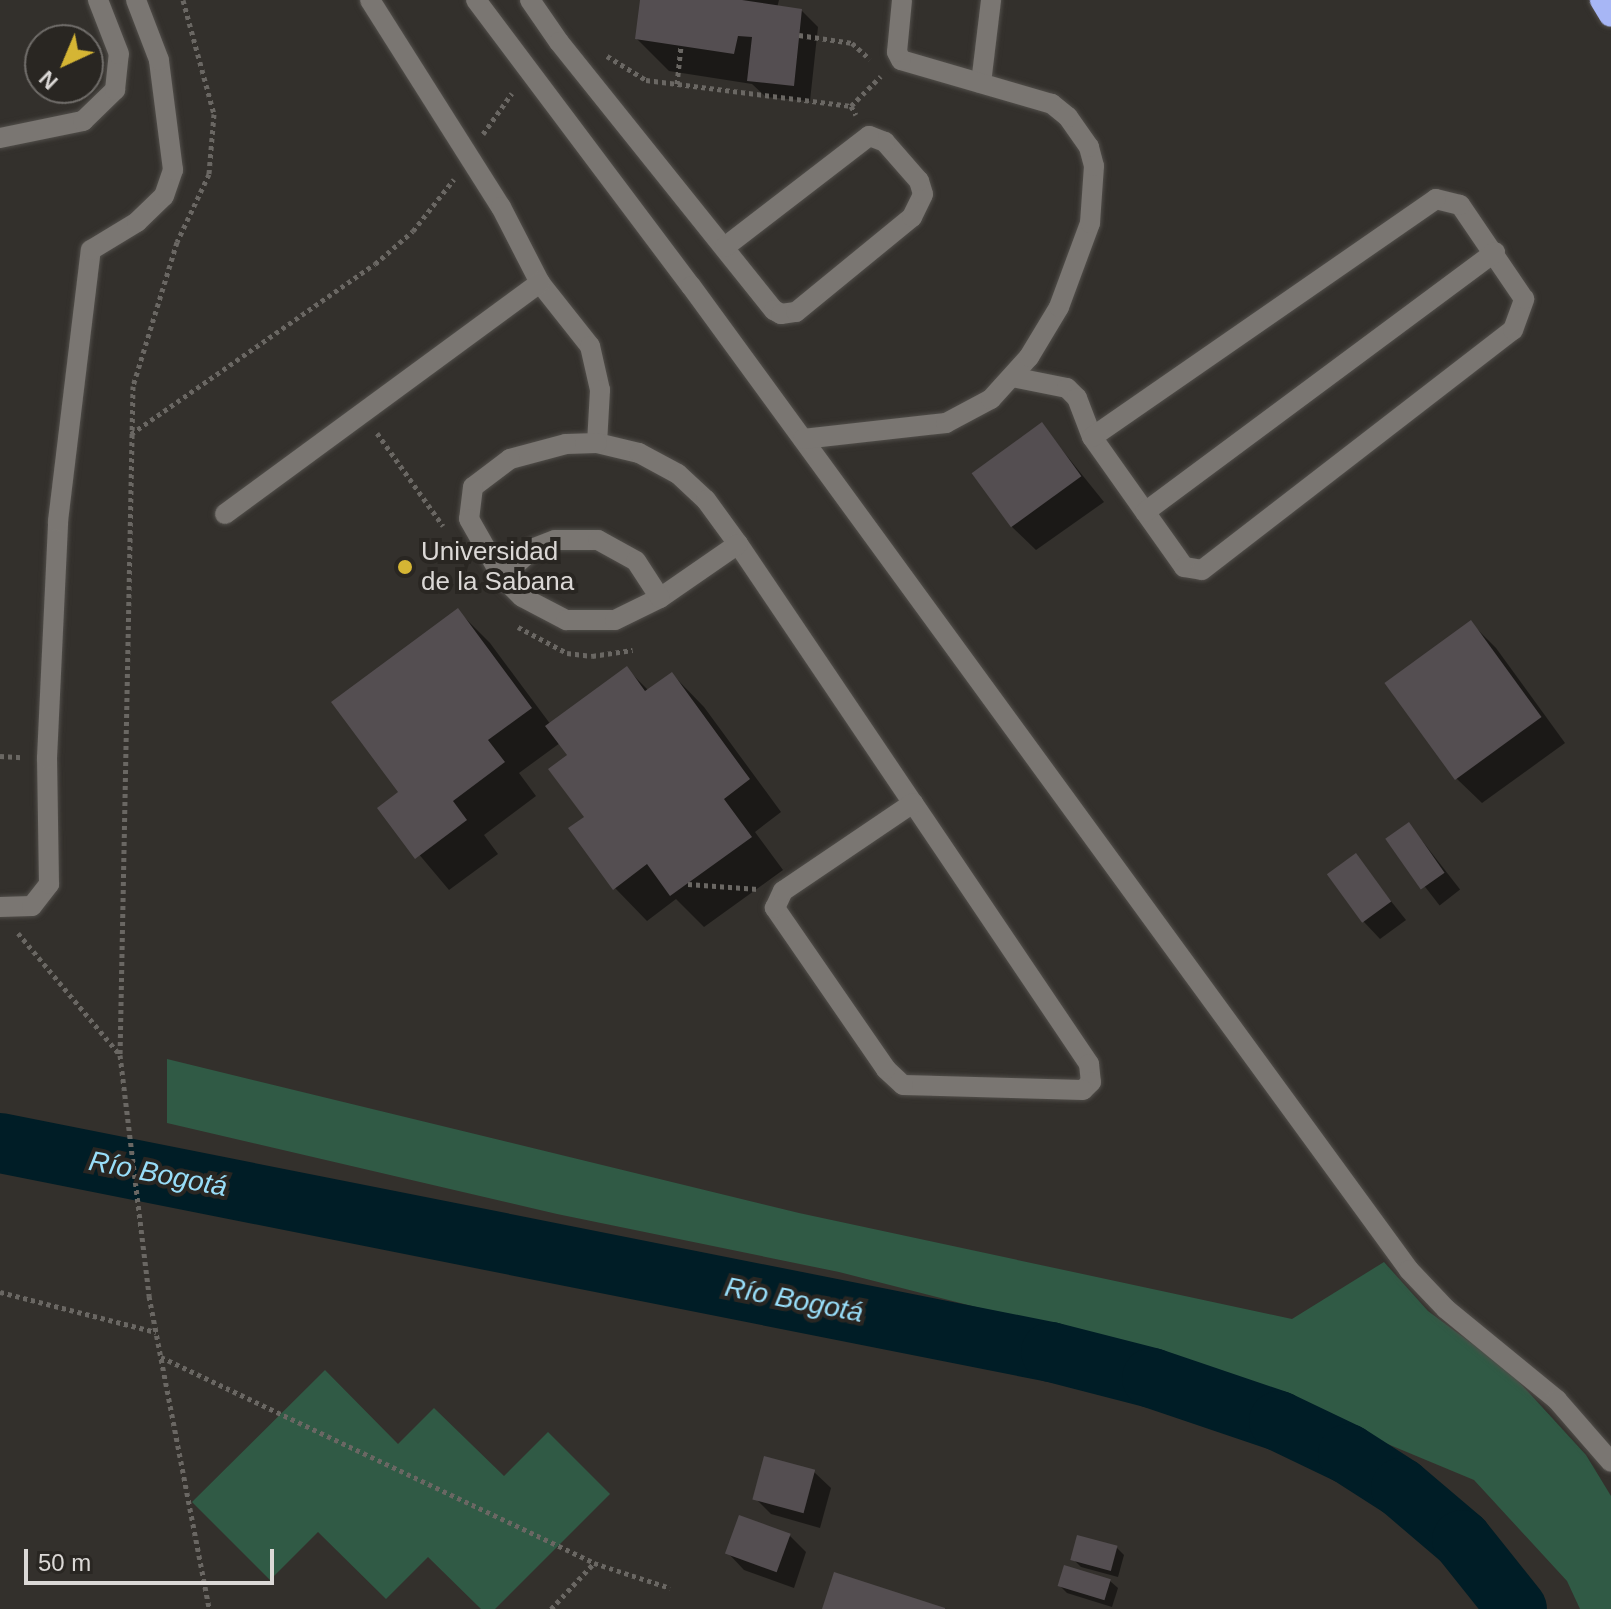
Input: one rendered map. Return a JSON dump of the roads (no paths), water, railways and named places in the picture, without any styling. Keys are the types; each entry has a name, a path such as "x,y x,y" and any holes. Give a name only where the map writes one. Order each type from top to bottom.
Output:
{"highway":[{"path":"1605,0 1611,9"},
{"path":"1605,0 1611,15"}],"lane":[{"path":"0,138 83,121 115,90 119,54 98,0"},
{"path":"5,915 32,906 49,884 47,758 58,521 91,250 137,222 164,196 173,170 159,60 136,0"},
{"path":"370,0 469,154 540,283 590,346 598,366 597,443"},
{"path":"476,0 803,439 1409,1270 1446,1309 1557,1400 1611,1462"},
{"path":"530,0 774,310 796,312 921,206 919,181 885,142 869,136 725,247"},
{"path":"803,439 946,423 981,406 1012,377 1073,278 1090,223 1094,166 1081,133 1052,104 899,57 902,0"},
{"path":"981,83 991,0"},
{"path":"1012,377 1067,388 1077,398 1092,437 1184,567 1214,565 1513,330 1524,299 1495,252 1460,205 1436,199 1092,437"},
{"path":"1145,512 1495,252"},
{"path":"225,514 540,283"},
{"path":"738,544 660,598 615,620 566,620 543,611 502,577 469,519 473,487 510,459 566,444 597,443 639,453 678,474 706,500 738,544 913,803 1089,1064 1091,1082 1083,1090 912,1087 894,1079 775,908 783,891 913,803"},
{"path":"502,577 534,548 555,540 598,540 636,561 660,598"}],"waterway":[{"name":"Río Bogotá","path":"0,1143 1051,1352 1152,1378 1279,1421 1348,1454 1401,1488 1462,1540 1517,1609"}],"place":[{"name":"Universidad de la Sabana","path":"405,567"}]}
